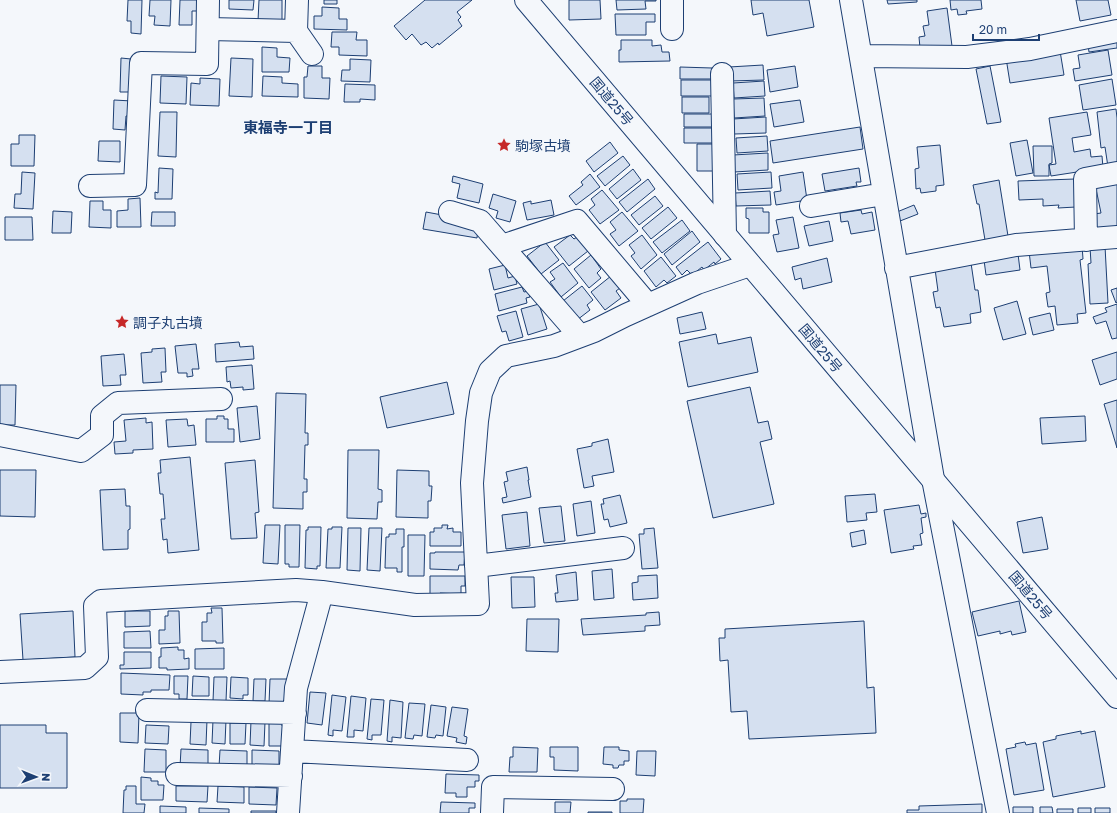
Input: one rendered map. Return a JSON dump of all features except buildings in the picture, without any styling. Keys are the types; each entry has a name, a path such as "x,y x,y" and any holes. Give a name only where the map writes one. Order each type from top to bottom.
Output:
{"main road":[{"path":"90,186 136,185 141,63 207,64 208,0"},
{"path":"297,0 296,31 312,54"},
{"name":"国道25号","path":"526,0 1117,697"},
{"path":"672,0 672,29"},
{"path":"851,0 933,479 998,813"},
{"path":"208,29 296,31"},
{"path":"861,56 967,57 1030,49 1117,31"},
{"path":"722,74 725,235"},
{"path":"1086,240 1085,179 1117,173"},
{"path":"811,206 884,194"},
{"path":"450,212 480,220 580,336"},
{"path":"502,246 577,221 648,305"},
{"path":"896,268 1016,245 1117,238"},
{"path":"0,672 85,668 97,657 95,606 101,601 296,590 322,592 415,605 478,604 472,483 481,393 490,371 506,356 554,346 594,331 648,305 697,284 750,265"},
{"path":"0,435 80,451 102,436 102,416 118,403 221,399"},
{"path":"476,566 623,548"},
{"path":"288,813 296,688 322,592"},
{"path":"147,710 295,713"},
{"path":"292,751 466,760"},
{"path":"177,774 291,776"},
{"path":"492,813 493,788 613,789"}],"place":[{"name":"駒塚古墳","path":"504,145"},
{"name":"調子丸古墳","path":"122,322"}],"district":[{"name":"東福寺一丁目","path":"288,127"}]}
